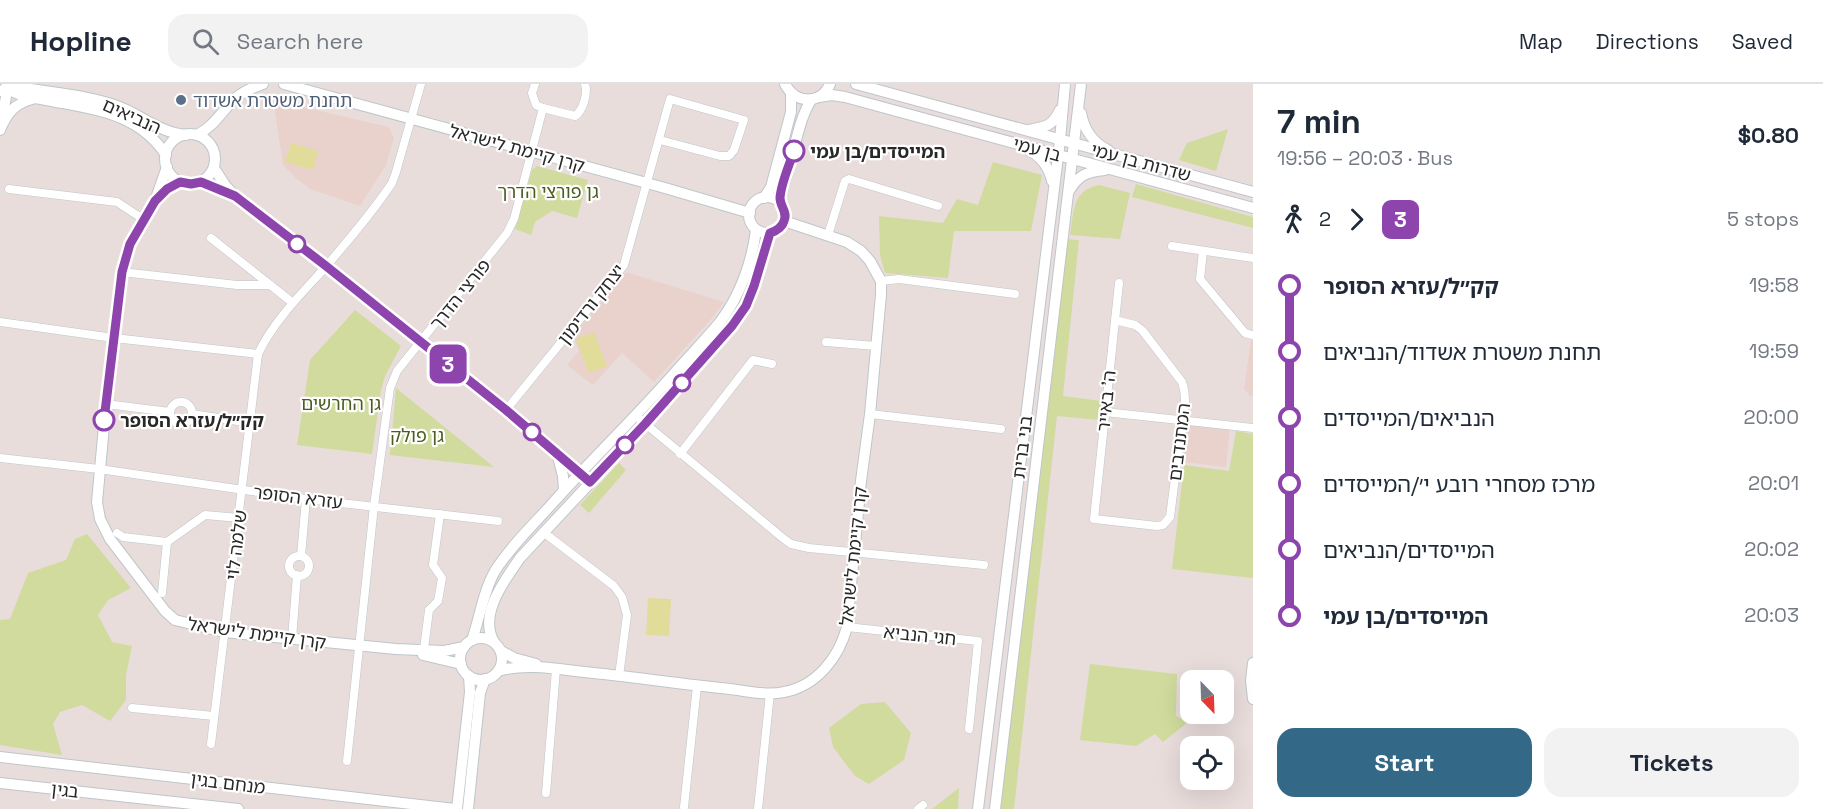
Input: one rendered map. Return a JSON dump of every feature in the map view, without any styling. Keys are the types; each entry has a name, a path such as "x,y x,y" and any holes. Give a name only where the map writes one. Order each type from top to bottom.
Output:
{"street":[{"path":"222,116 214,137 213,148 216,161 211,174 201,182 191,184 180,182 167,167 166,155 171,144 175,140 206,130 222,116 236,98 263,84"},
{"name":"קרן קיימת לישראל","path":"284,84 750,213"},
{"name":"שלמה לוי","path":"211,744 258,354 264,342 293,303 326,266 392,183 421,84"},
{"path":"535,84 532,93 536,105 570,116 579,115 587,91 585,84"},
{"path":"780,203 781,191 804,112 830,84"},
{"name":"שדרות בן עמי","path":"856,84 1253,192"},
{"name":"בני ברית","path":"978,809 1065,84"},
{"name":"בני ברית","path":"995,809 1081,84"},
{"path":"0,129 5,87"},
{"name":"הנביאים","path":"5,87 19,87 35,91 135,124 152,136 166,155"},
{"path":"764,198 774,199 785,211 784,221 778,230 770,233 756,230 750,222 750,213 755,203 764,198 771,187 791,112 788,89"},
{"name":"בן עמי","path":"788,89 801,99 832,95 844,97 1253,208"},
{"path":"0,129 14,107 35,91"},
{"name":"הנביאים","path":"35,91 104,101 128,110 169,132 191,135"},
{"name":"יצחק ורדימון","path":"506,410 624,265 670,99 744,120 734,150 729,156 720,156 660,140"},
{"path":"1079,103 1083,123 1091,136 1102,147 1124,157"},
{"path":"1025,130 1048,126 1058,115 1063,104"},
{"name":"פורצי הדרך","path":"347,761 374,506 390,388 397,371 507,233 514,219 543,108"},
{"path":"191,135 203,138 213,148"},
{"path":"1014,143 1033,153 1047,167 1053,190"},
{"name":"קרן קיימת לישראל","path":"155,201 167,167"},
{"path":"214,168 225,186 235,196 506,410 590,482"},
{"path":"1068,194 1075,181 1087,173 1111,170"},
{"path":"828,235 845,181 849,179 938,207"},
{"name":"קרן קיימת לישראל","path":"180,182 167,189 155,201 143,219 130,244 122,272 97,501 100,519 110,539 156,601 175,620 224,632 359,646 444,651 468,644"},
{"path":"201,182 235,196"},
{"path":"9,189 117,202 143,219"},
{"path":"784,221 847,242 861,251 870,261 881,281 899,279 1015,294"},
{"path":"456,809 470,692 469,676 461,664 461,656 468,644 495,572 509,552 564,490 636,416 721,321 745,277 754,247 756,230"},
{"path":"469,676 485,679 493,676 502,663 498,646 489,630 493,604 520,558 645,424 732,326 746,306 770,233"},
{"path":"211,238 293,303"},
{"path":"1172,246 1253,258"},
{"path":"1203,251 1200,279 1245,333 1253,335"},
{"path":"122,272 237,285 270,285"},
{"name":"קרן קיימת לישראל","path":"498,671 514,668 556,669 770,693 783,693 797,688 818,675 837,654 847,627 870,414 881,281"},
{"name":"ה' באייר","path":"1094,519 1119,283"},
{"name":"המתנדבים","path":"1094,519 1157,526 1168,521 1183,420 1185,395 1182,382 1143,330 1135,325 1115,320"},
{"path":"0,322 114,338 258,354"},
{"path":"826,342 876,346"},
{"path":"680,454 753,360 772,364"},
{"path":"182,402 188,405 192,414 189,420 180,424 171,418 170,412 175,404 182,402"},
{"path":"106,404 170,412"},
{"path":"1105,412 1253,428"},
{"path":"192,414 251,423"},
{"path":"870,414 1001,429"},
{"path":"636,416 791,544 809,548 984,565"},
{"path":"556,453 563,476 564,490"},
{"name":"עזרא הסופר","path":"0,458 306,499 498,521"},
{"path":"301,556 306,499"},
{"path":"424,649 429,609 438,601 441,578 433,565 440,514"},
{"path":"120,535 167,542 205,515 239,518"},
{"path":"543,532 614,586 622,597 627,615 619,676"},
{"path":"162,593 167,542"},
{"path":"301,556 308,562 309,568 303,575 297,575 292,572 290,562 295,557 301,556"},
{"path":"292,639 297,575"},
{"name":"חגי הנביא","path":"847,627 978,641 969,729"},
{"path":"468,644 483,638 498,646"},
{"name":"קרן קיימת לישראל","path":"498,646 514,658 556,669"},
{"name":"קרן קיימת לישראל","path":"396,649 461,664"},
{"path":"1253,663 1251,681 1253,699"},
{"path":"546,793 556,669"},
{"path":"468,809 480,693 485,679"},
{"path":"684,807 697,686"},
{"path":"758,809 770,693"},
{"path":"132,708 214,716"},
{"name":"מנחם בגין","path":"0,757 456,809"},
{"name":"בגין","path":"0,783 238,809"}],"shaded area":[{"path":"273,100 389,127 394,138 386,165 360,206 310,189 283,165"},
{"path":"291,143 318,151 313,170 285,162"},
{"path":"626,272 724,302 654,382 622,353 593,385 567,365 579,351 573,336"},
{"path":"594,332 607,366 589,373 576,339"},
{"path":"1251,340 1253,341 1253,396 1250,396 1244,389"},
{"path":"1187,424 1230,429 1226,467 1183,462"},
{"path":"648,598 671,599 669,636 646,635"}],"green space":[{"path":"1228,129 1216,171 1179,160 1187,143"},
{"path":"993,162 1042,175 1031,231 954,231 948,278 885,273 880,255 879,216 943,223 957,199 978,205"},
{"name":"גן פורצי הדרך","path":"537,166 588,180 577,218 552,211 535,222 531,235 515,229 532,170"},
{"path":"1136,184 1253,217 1253,228 1132,197"},
{"path":"1099,185 1130,193 1120,239 1070,235 1074,210 1079,197 1090,188"},
{"path":"1066,239 1079,240 1063,396 1101,401 1100,420 1057,416 1014,809 998,809"},
{"name":"גן החרשים","path":"355,310 401,346 385,376 381,390 372,454 297,445 310,360"},
{"name":"גן פולק","path":"396,388 494,467 390,455"},
{"path":"1236,431 1253,434 1253,578 1172,569 1184,465 1229,471"},
{"path":"619,463 626,470 589,513 580,505"},
{"path":"87,534 131,588 108,600 98,615 112,642 132,646 126,675 126,700 110,721 82,705 60,712 53,724 62,755 0,745 0,620 10,619 28,573 66,560 75,539"},
{"path":"1090,664 1177,674 1176,716 1180,718 1180,724 1186,724 1163,742 1155,734 1136,746 1080,740"},
{"path":"885,702 911,733 904,760 869,784 855,776 833,747 829,728 861,704"},
{"path":"959,788 958,809 932,809"}],"bus line":[{"name":"3","path":"104,420 122,272 130,244 155,201 167,189 180,182 185,184 201,182 235,196 326,266 506,410 590,482 696,367 732,326 746,306 770,233 778,230 784,221 785,211 780,203 781,191 794,151"}],"place":[{"name":"תחנת משטרת אשדוד","path":"181,100"},
{"name":"המייסדים/בן עמי","path":"794,151"},
{"name":"קק״ל/עזרא הסופר","path":"104,420"}]}
